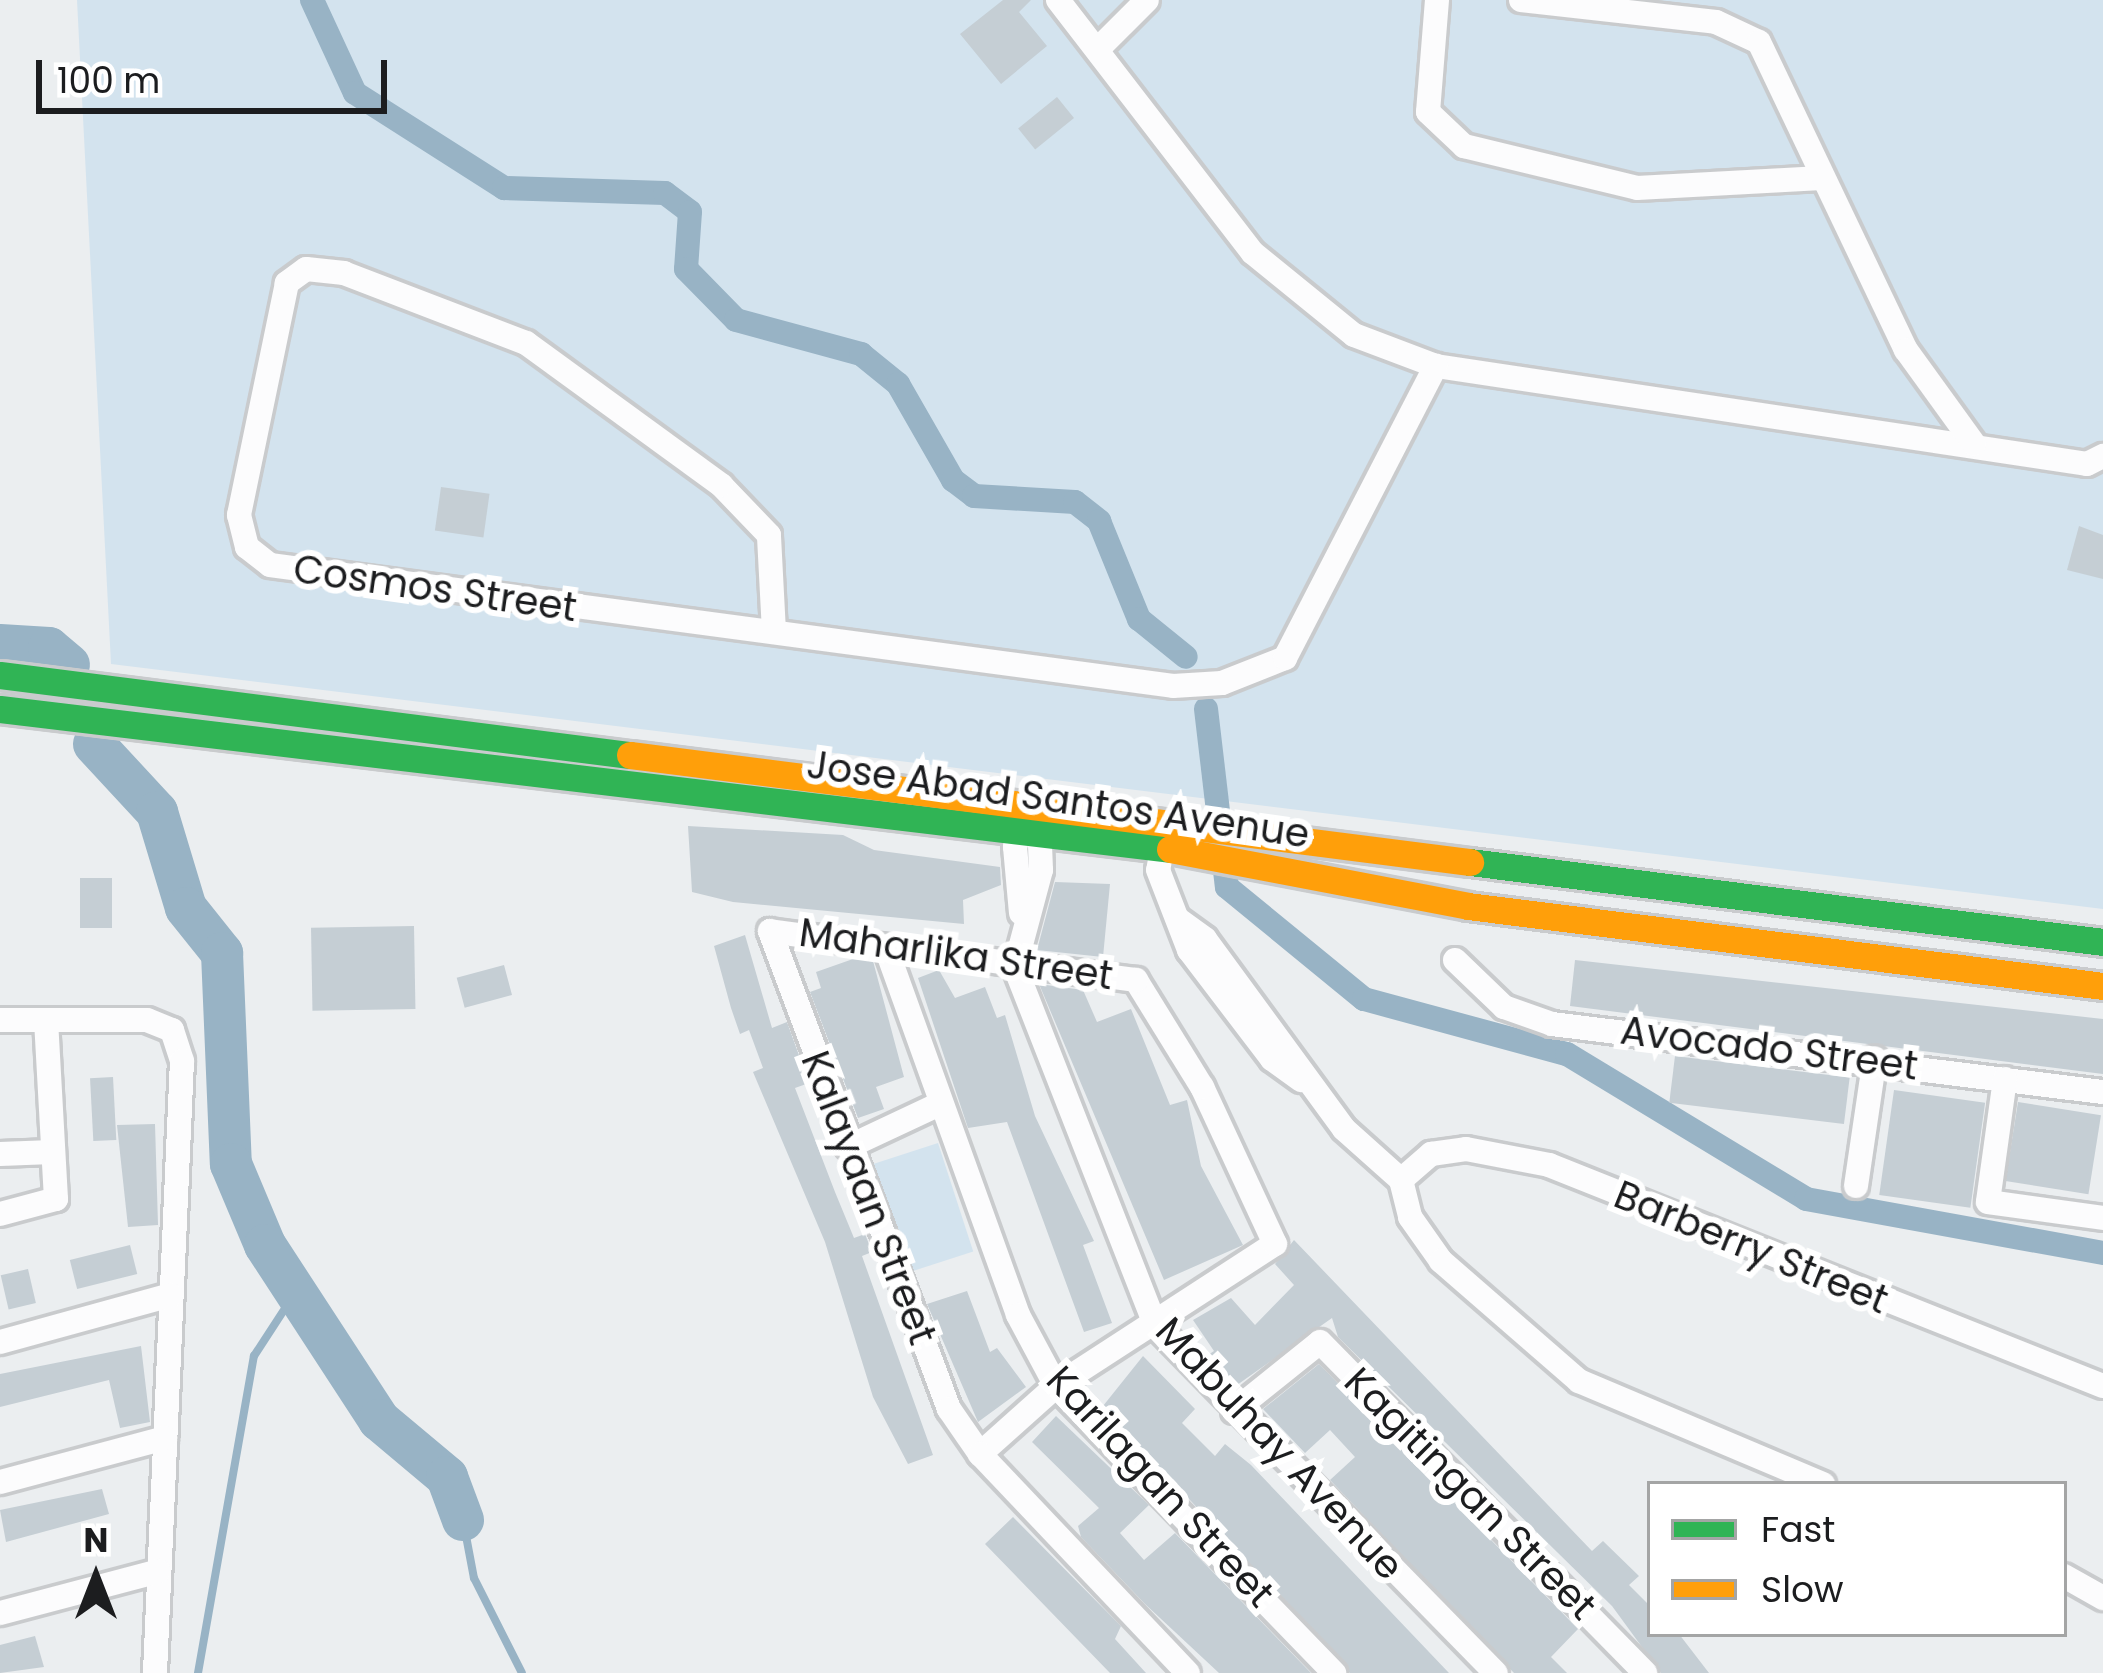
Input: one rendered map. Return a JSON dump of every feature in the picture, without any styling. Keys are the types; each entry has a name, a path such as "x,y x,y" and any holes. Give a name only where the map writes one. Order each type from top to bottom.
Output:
{"main road":[{"name":"Jose Abad Santos Avenue","path":"0,675 98,685 1024,819 1046,834 1164,834 1198,822 2103,942"},
{"name":"Jose Abad Santos Avenue","path":"0,709 1164,834 1193,853 1250,860 1468,906 2103,986"}],"street":[{"path":"1058,0 1300,300 1354,335 1436,366 2095,460"},
{"path":"1098,50 1147,0"},
{"path":"1437,0 1428,112 1464,146 1637,188 1822,178"},
{"path":"1521,0 1716,22 1747,34 1768,53 1822,178 1906,350 1974,444"},
{"name":"Cosmos Street","path":"774,632 769,535 721,485 544,356 453,308 344,272 305,269 287,283 239,515 256,557 291,573 1173,686 1259,673 1306,629 1436,366"},
{"path":"1022,926 1024,819"},
{"path":"1015,967 1046,834"},
{"path":"1164,834 1158,870 1178,920 1205,939 1308,1085 1401,1180 1410,1217 1441,1262 1580,1381 1816,1481"},
{"name":"Maharlika Street","path":"769,935 1120,976 1148,991 1275,1244 1155,1324"},
{"name":"Kalayaan Street","path":"769,935 949,1409 980,1454 1188,1673"},
{"name":"Karilagan Street","path":"886,948 1018,1315 1056,1386 1334,1673"},
{"name":"Avocado Street","path":"1455,961 1504,1007 1552,1024 1875,1058 2103,1092"},
{"name":"Mabuhay Avenue","path":"1015,967 1155,1324 1234,1411 1496,1673"},
{"path":"0,1020 147,1020 172,1030 182,1061 155,1673"},
{"path":"0,1214 56,1199 46,1020"},
{"path":"1856,1186 1875,1058"},
{"path":"2005,1079 1988,1202 2103,1218"},
{"path":"848,1147 940,1104"},
{"name":"Barberry Street","path":"1401,1180 1431,1154 1466,1148 1550,1165 2103,1386"},
{"path":"0,1154 52,1152"},
{"path":"0,1342 171,1295"},
{"path":"980,1454 1056,1386 1155,1324"},
{"name":"Kagitingan Street","path":"1234,1411 1320,1342 1646,1673"},
{"path":"0,1482 165,1438"},
{"path":"0,1612 159,1571"},
{"path":"2067,1578 2103,1598"}],"shaded area":[{"path":"77,0 2103,0 2103,909 111,664"},
{"path":"938,1143 973,1251 900,1275 865,1167"}],"building":[{"path":"1003,0 1031,0 1019,12 1047,46 1001,84 960,34"},
{"path":"1057,97 1074,118 1035,149 1018,128"},
{"path":"441,487 490,494 483,537 435,531"},
{"path":"2079,526 2103,535 2103,579 2067,570"},
{"path":"688,826 843,835 874,850 1000,867 1001,885 963,900 964,924 733,902 692,892"},
{"path":"80,878 112,878 112,928 80,928"},
{"path":"1055,882 1110,884 1103,957 1037,950"},
{"path":"414,926 415,1009 312,1011 311,928"},
{"path":"745,935 772,1028 787,1022 809,1083 795,1088 835,1192 854,1238 865,1234 872,1252 862,1256 933,1455 908,1464 873,1397 825,1242 753,1072 763,1068 749,1030 740,1034 731,1008 714,946"},
{"path":"853,959 873,961 904,1077 876,1087 884,1109 858,1118 810,992 821,988 816,972"},
{"path":"1575,960 2103,1019 2103,1074 1570,1006"},
{"path":"504,965 512,995 465,1008 457,978"},
{"path":"939,970 955,998 985,987 997,1018 1005,1015 1035,1116 1094,1241 1083,1245 1112,1323 1084,1332 1007,1122 968,1128 918,978"},
{"path":"1039,984 1083,990 1097,1022 1131,1009 1170,1105 1187,1100 1201,1166 1243,1245 1164,1280"},
{"path":"1675,1056 1850,1077 1844,1124 1669,1103"},
{"path":"113,1077 116,1140 93,1141 90,1078"},
{"path":"1894,1090 1985,1103 1970,1208 1879,1195"},
{"path":"2018,1102 2101,1115 2088,1194 2005,1181"},
{"path":"155,1124 158,1225 128,1227 117,1125"},
{"path":"1294,1240 1592,1551 1603,1541 1639,1576 1629,1585 1647,1603 1647,1637 1681,1637 1709,1673 1661,1673 1612,1606 1338,1337 1332,1318 1237,1385 1208,1355 1214,1351 1193,1320 1231,1298 1255,1325 1294,1285 1275,1264"},
{"path":"130,1245 137,1274 77,1289 70,1260"},
{"path":"28,1269 36,1303 9,1309 1,1275"},
{"path":"967,1291 990,1352 997,1348 1026,1387 978,1422 927,1304"},
{"path":"141,1346 150,1422 120,1428 109,1380 0,1407 0,1374"},
{"path":"1143,1356 1195,1409 1182,1423 1215,1456 1225,1444 1251,1465 1449,1673 1350,1673 1103,1406"},
{"path":"1319,1364 1578,1629 1551,1657 1567,1673 1514,1673 1330,1480 1355,1457 1330,1430 1305,1453 1263,1409"},
{"path":"1056,1416 1149,1505 1120,1533 1144,1560 1175,1533 1311,1673 1219,1673 1145,1604 1081,1537 1078,1526 1099,1508 1032,1442"},
{"path":"102,1489 109,1514 6,1542 0,1510"},
{"path":"1013,1517 1121,1626 1115,1639 1146,1673 1110,1673 985,1544"},
{"path":"35,1636 44,1667 0,1673 0,1645"}],"waterway":[{"path":"312,0 355,93 504,188 665,193 690,212 686,269 736,320 861,354 898,384 953,480 974,496 1075,502 1099,521 1139,619 1186,657"},
{"path":"0,645 49,648 69,665"},
{"path":"1206,709 1227,887 1364,999 1567,1054 1806,1199 2103,1253"},
{"path":"94,744 157,812 186,908 222,953 231,1164 265,1245 379,1420 447,1477 463,1520"},
{"path":"198,1673 254,1356 295,1293"},
{"path":"463,1520 474,1578 522,1673"}],"traffic: fast":[{"path":"0,675 630,755"},
{"path":"0,709 1170,849"},
{"path":"1470,862 2103,942"}],"traffic: slow":[{"path":"630,755 1470,862"},
{"path":"1170,849 1468,906 2103,986"}]}
